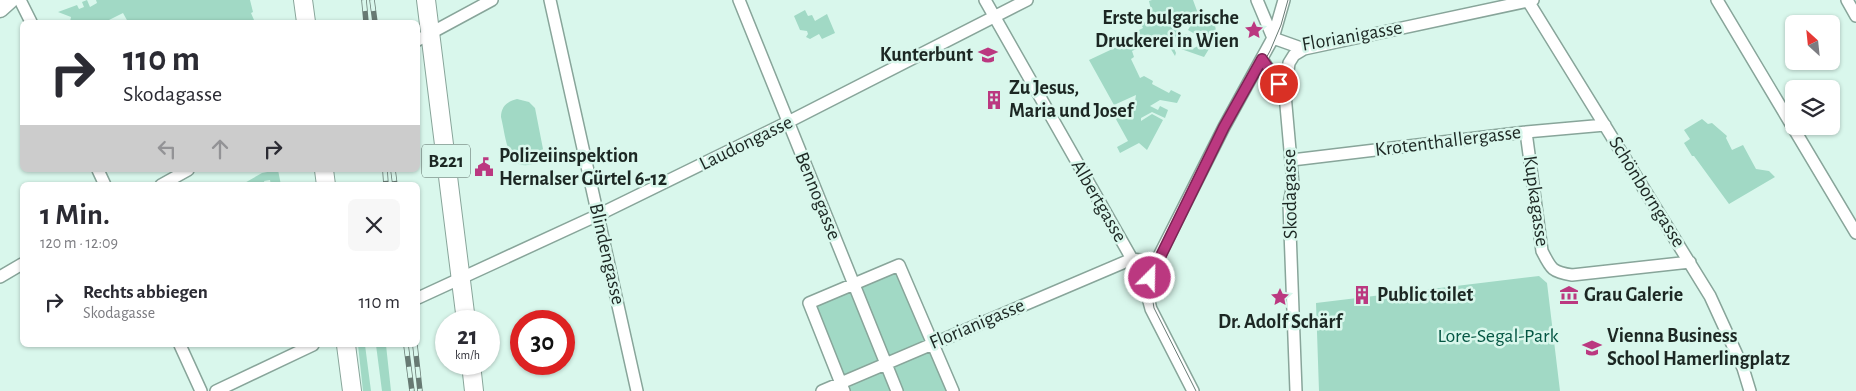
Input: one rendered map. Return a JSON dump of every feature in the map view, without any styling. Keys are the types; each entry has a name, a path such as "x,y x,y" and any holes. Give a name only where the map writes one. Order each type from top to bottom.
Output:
{"main road":[{"path":"0,8 10,0"},
{"path":"302,0 306,20"},
{"name":"B221","path":"426,0 424,37 465,310"},
{"path":"346,347 352,391"},
{"path":"472,375 474,391"}],"street":[{"path":"20,0 30,20"},
{"path":"424,37 492,0"},
{"name":"Blindengasse","path":"550,0 637,391"},
{"name":"Bennogasse","path":"739,0 897,391"},
{"name":"Albertgasse","path":"985,0 1132,259 1156,262"},
{"name":"Laudongasse","path":"420,297 598,215 788,122 1027,0"},
{"path":"1257,0 1272,38"},
{"path":"1272,38 1284,0"},
{"name":"Florianigasse","path":"1156,262 1224,127 1272,38 1304,49 1531,0"},
{"name":"Schönborngasse","path":"1531,0 1605,125 1690,262 1727,331 1750,391"},
{"path":"1717,0 1856,233"},
{"path":"1846,0 1856,16"},
{"name":"Skodagasse","path":"1296,391 1289,204 1293,184 1285,94 1289,63 1294,55 1304,49"},
{"name":"Skodagasse","path":"1262,59 1285,94"},
{"name":"Krotenthallergasse","path":"1292,160 1526,132 1605,125"},
{"name":"Kupkagasse","path":"1526,132 1542,251 1551,268 1557,272 1572,275 1690,262"},
{"path":"166,182 184,172"},
{"path":"1845,214 1856,209"},
{"name":"Florianigasse","path":"822,391 843,387 886,363 1132,259"},
{"path":"1156,262 1149,283 1150,305 1193,391"},
{"path":"0,277 20,265"},
{"path":"843,387 809,303 899,265 953,391"},
{"path":"181,347 201,391"},
{"path":"216,391 310,347"}],"green space":[{"path":"87,0 90,7 97,3 96,0 250,0 253,12 251,13 254,20 127,20 123,13 109,20 70,20 71,17 58,12 77,5 79,9 84,7 82,2"},
{"path":"1193,0 1200,19 1213,15 1217,36 1204,57 1181,49 1187,37 1185,34 1190,36 1187,41 1194,48 1198,46 1202,38 1188,30 1191,25 1184,21 1180,24 1181,27 1172,44 1176,53 1175,56 1163,36 1132,51 1134,57 1131,59 1140,78 1144,76 1153,81 1152,84 1169,93 1171,90 1181,95 1177,103 1160,100 1150,106 1158,110 1160,106 1168,110 1165,118 1152,112 1141,118 1141,121 1152,114 1163,120 1147,150 1139,143 1120,153 1117,147 1128,141 1112,112 1135,101 1136,95 1114,105 1089,60 1138,37 1137,31 1143,28 1141,24 1153,18 1149,1"},
{"path":"805,10 808,16 812,15 815,21 827,14 835,33 822,39 819,34 810,39 806,37 807,31 800,30 794,16"},
{"path":"517,99 529,102 535,108 543,149 537,162 527,165 519,164 510,152 501,117 502,110 506,105"},
{"path":"1702,119 1708,124 1712,123 1727,136 1726,138 1732,150 1743,145 1756,169 1769,171 1775,177 1729,204 1684,143 1690,139 1684,130"},
{"path":"278,172 280,182 270,182 270,180 264,182 246,182 262,173"},
{"path":"899,265 953,391 844,391 809,303"},
{"name":"Lore-Segal-Park","path":"1539,276 1547,283 1560,391 1319,391 1316,303"},
{"path":"358,347 365,347 371,391 363,391"},
{"path":"376,347 386,347 391,391 382,391"}],"tram line":[{"path":"1196,391 1154,308 1151,290 1154,276 1223,136 1270,51 1281,25 1288,0"}],"railway":[{"path":"364,0 366,20"},
{"path":"372,0 375,20"},
{"path":"385,172 386,182"},
{"path":"393,172 395,182"},
{"path":"406,347 412,391"},
{"path":"415,347 420,391"}],"place":[{"name":"Erste bulgarische Druckerei in Wien","path":"1254,30"},
{"name":"Kunterbunt","path":"988,55"},
{"name":"Zu Jesus, Maria und Josef","path":"994,100"},
{"name":"Polizeiinspektion Hernalser Gürtel 6-12","path":"484,167"},
{"name":"Public toilet","path":"1362,295"},
{"name":"Grau Galerie","path":"1569,295"},
{"name":"Dr. Adolf Schärf","path":"1280,297"},
{"name":"Vienna Business School Hamerlingplatz","path":"1592,348"}],"route":[{"path":"1150,278 1156,262 1224,127 1262,59 1279,84"}]}
